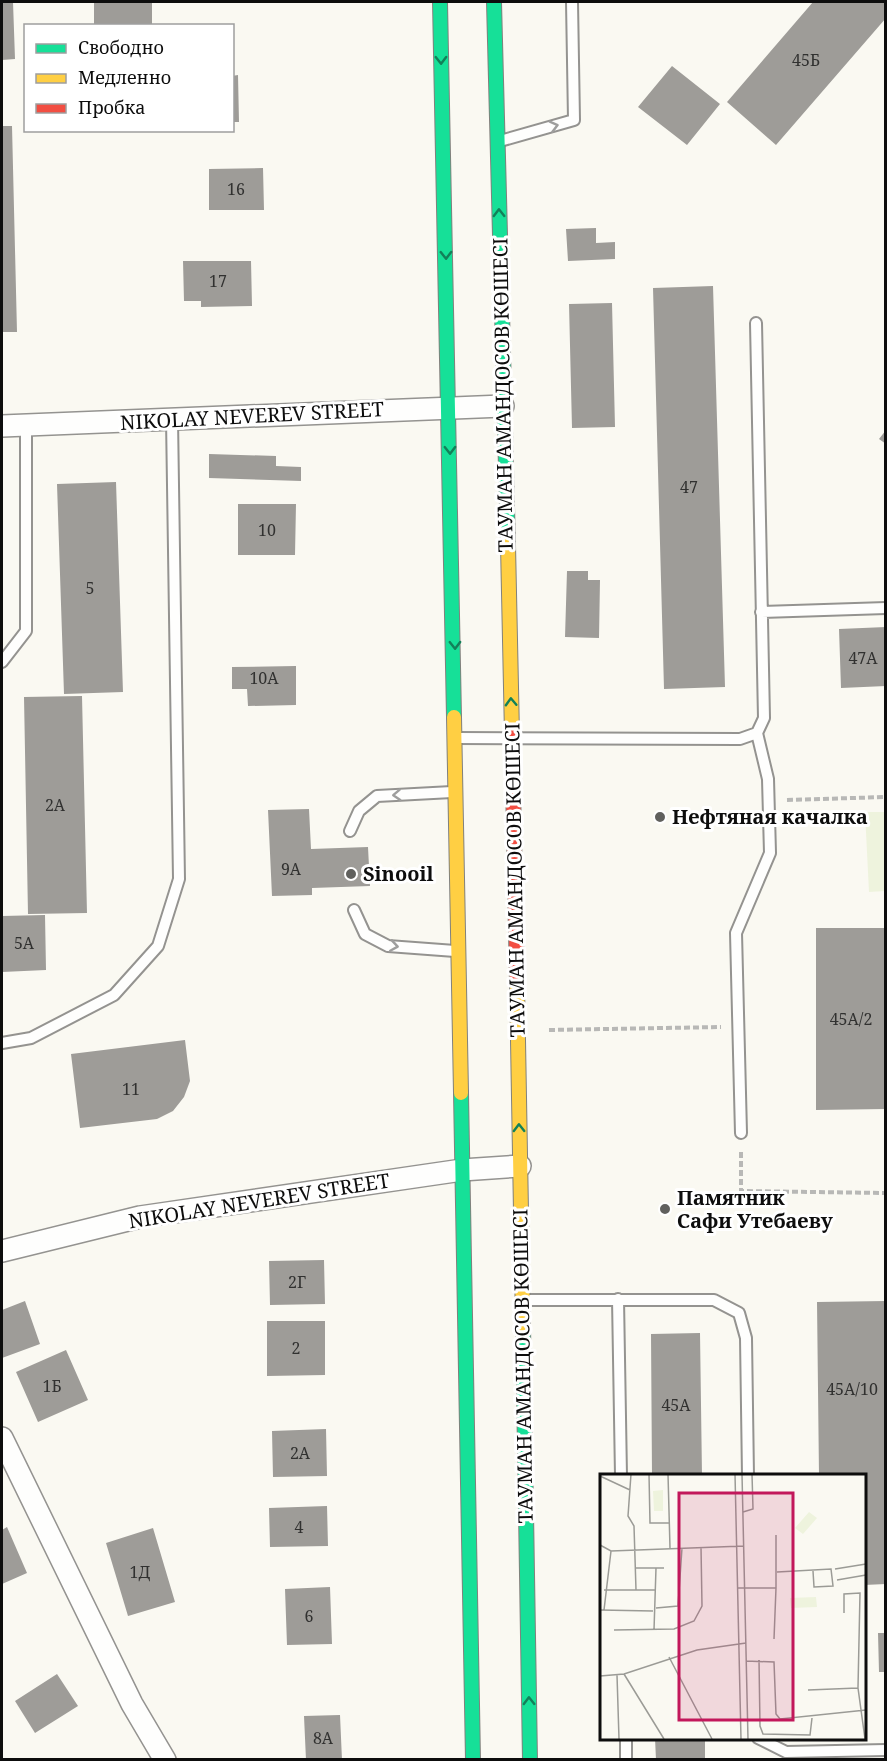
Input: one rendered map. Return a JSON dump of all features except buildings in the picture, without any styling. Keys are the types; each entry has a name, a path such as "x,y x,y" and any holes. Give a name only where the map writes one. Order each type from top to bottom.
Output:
{"main road":[{"path":"440,2 457,738 455,792 473,1760"},
{"name":"ТАУМАН АМАНДОСОВ КӨШЕСІ","path":"494,2 518,1029 530,1760"}],"street":[{"name":"NIKOLAY NEVEREV STREET","path":"2,426 503,406"},
{"name":"NIKOLAY NEVEREV STREET","path":"2,1251 140,1218 462,1170 520,1166"},
{"path":"2,1438 132,1704 165,1760"}],"lane":[{"path":"497,142 574,120 572,2"},
{"path":"741,1133 736,933 770,853 768,779 757,733 764,718 756,323"},
{"path":"2,1043 31,1038 114,995 158,946 179,879 172,419"},
{"path":"2,663 26,631 26,426"},
{"path":"761,612 885,608"},
{"path":"457,738 740,739 757,733"},
{"path":"350,831 358,811 377,796 455,792"},
{"path":"354,910 365,934 388,946 458,951"},
{"path":"618,1299 621,1474"},
{"path":"522,1300 714,1300 739,1313 746,1338 748,1474"},
{"path":"626,1740 626,1760"},
{"path":"762,1740 786,1752 885,1750"}],"path":[{"path":"767,801 885,797"},
{"path":"518,1029 587,1031 738,1027"},
{"path":"741,1133 741,1191 885,1192"}],"green space":[{"path":"865,812 885,812 885,891 869,892"}],"traffic: fast":[{"path":"440,2 454,717"},
{"path":"494,2 508,545"},
{"path":"461,1093 473,1760"},
{"path":"523,1326 530,1760"}],"traffic: slow":[{"path":"508,545 512,735"},
{"path":"454,717 461,1093"},
{"path":"517,983 523,1326"}],"traffic: jam":[{"path":"512,735 517,983"}],"place":[{"name":"Нефтяная качалка","path":"660,817"},
{"name":"Sinooil","path":"351,874"},
{"name":"Памятник Сафи Утебаеву","path":"665,1209"}]}
